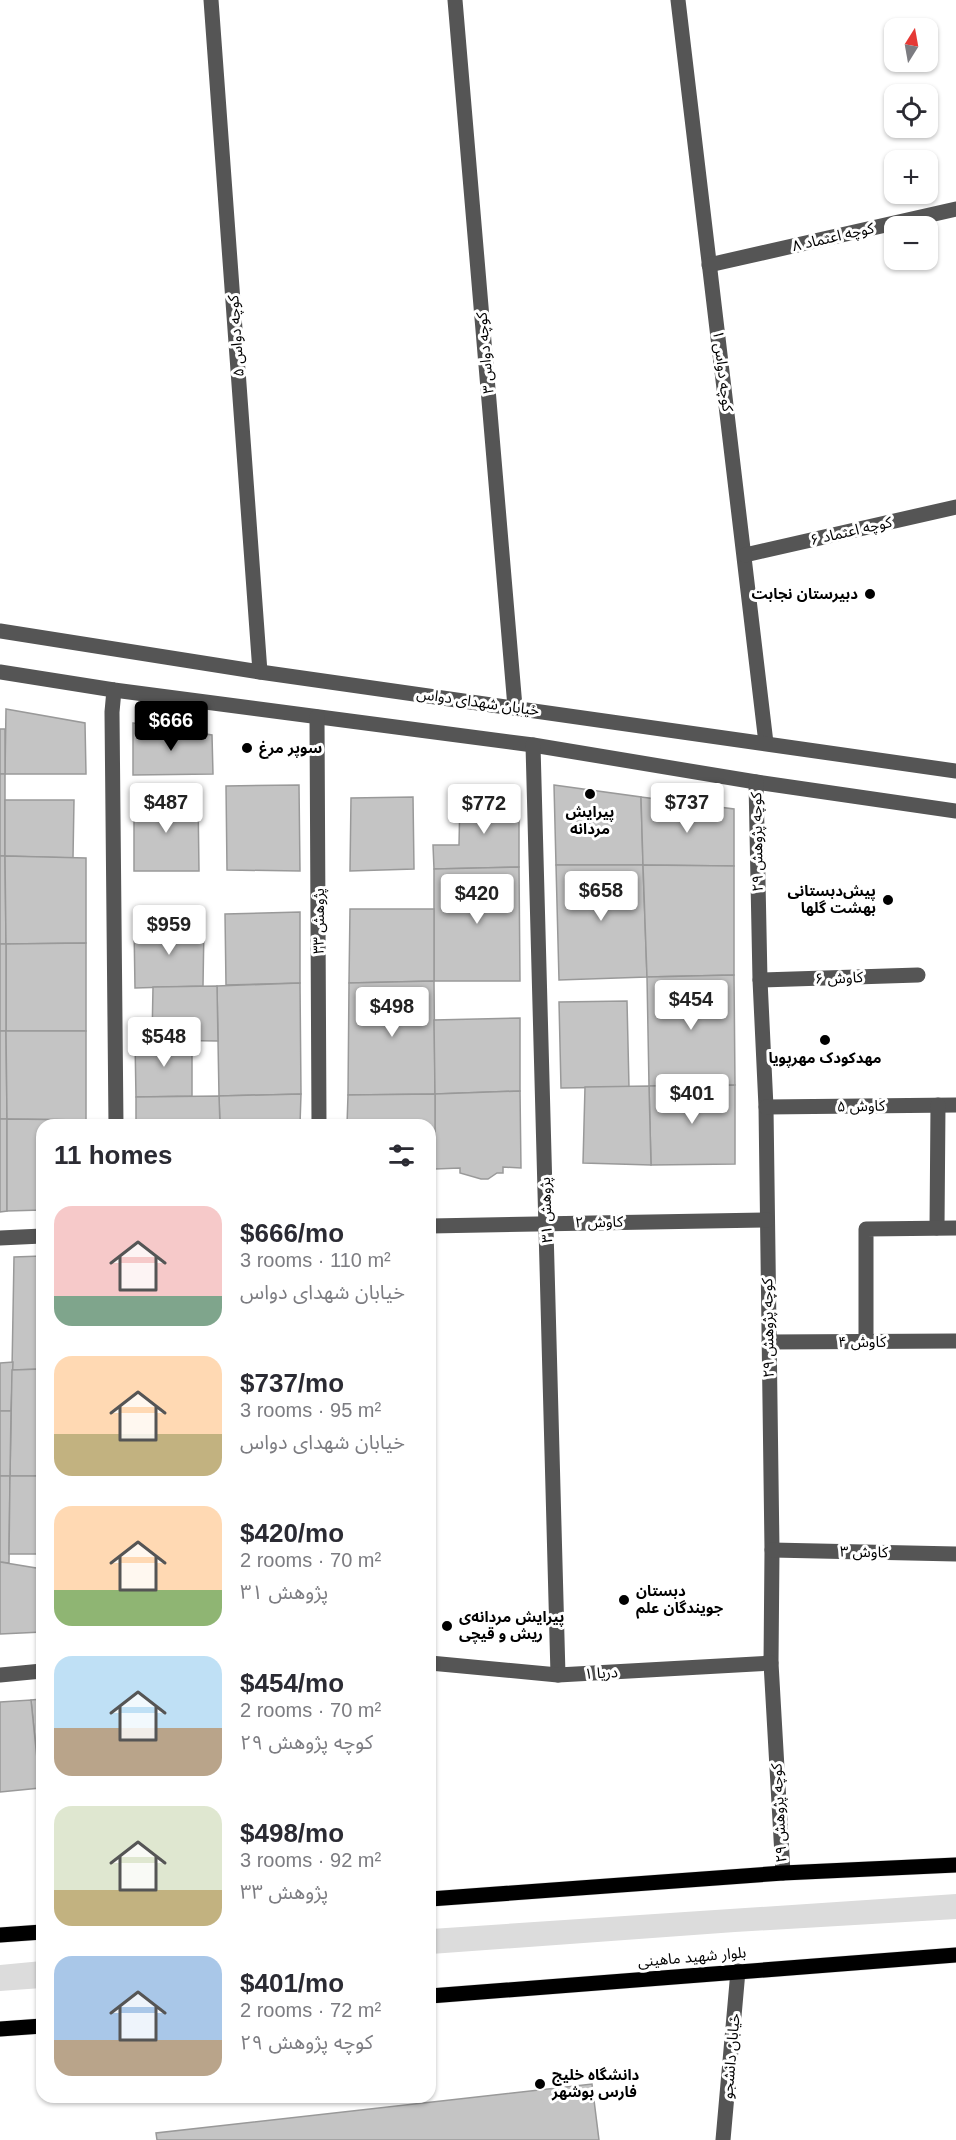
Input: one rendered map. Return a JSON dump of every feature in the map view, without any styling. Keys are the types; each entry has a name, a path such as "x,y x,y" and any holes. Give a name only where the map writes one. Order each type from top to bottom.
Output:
{"main road":[{"path":"436,1899 783,1873 956,1865"},
{"path":"0,1935 36,1932"},
{"name":"بلوار شهید ماهینی","path":"436,1996 956,1954"},
{"path":"0,2029 36,2026"}],"street":[{"name":"کوچه دواس ۵","path":"211,0 260,672"},
{"name":"کوچه دواس ۳","path":"455,0 515,707"},
{"name":"کوچه دواس ۱","path":"678,0 746,555 766,743"},
{"name":"کوچه اعتماد ۸","path":"709,265 956,209"},
{"name":"کوچه اعتماد ۶","path":"746,555 956,507"},
{"name":"خیابان شهدای دواس","path":"0,631 260,672 956,771"},
{"path":"0,672 114,690 533,745 756,782 956,811"},
{"path":"114,690 112,712 116,1119"},
{"name":"پژوهش ۳۳","path":"318,717 319,1119"},
{"name":"پژوهش ۳۱","path":"533,745 558,1675"},
{"name":"کوچه پژوهش ۲۹","path":"756,782 760,980 766,1107 772,1550 771,1664 783,1873"},
{"name":"کاوش ۶","path":"760,980 918,975"},
{"path":"938,1228 939,1105"},
{"name":"کاوش ۵","path":"766,1107 956,1105"},
{"name":"کاوش ۲","path":"436,1226 767,1220"},
{"path":"866,1342 866,1229 956,1228"},
{"path":"0,1238 36,1236"},
{"name":"کاوش ۴","path":"769,1342 956,1341"},
{"name":"کاوش ۳","path":"772,1550 956,1554"},
{"name":"دریا ۱","path":"436,1664 558,1675 771,1664"},
{"path":"0,1675 36,1672"},
{"name":"خیابان دانشجو","path":"723,2140 738,1971"}],"shaded area":[{"path":"956,1894 956,1919 436,1954 436,1929"},
{"path":"36,1962 36,1988 0,1991 0,1965"}],"building":[{"path":"6,709 85,723 86,774 5,774"},
{"path":"133,723 212,735 213,774 133,775"},
{"path":"0,729 5,729 5,774 0,774"},
{"path":"0,774 5,774 5,856 0,856"},
{"path":"299,785 300,871 227,870 226,786"},
{"path":"554,785 641,797 643,865 556,865"},
{"path":"519,795 519,867 434,869 433,845 459,845 460,797"},
{"path":"134,796 198,797 199,871 134,871"},
{"path":"413,797 414,869 350,871 351,798"},
{"path":"641,797 734,809 734,866 643,865"},
{"path":"5,800 74,800 73,858 5,856"},
{"path":"0,856 5,856 6,944 0,944"},
{"path":"5,856 86,858 86,943 6,944"},
{"path":"556,865 643,865 647,977 559,980"},
{"path":"643,865 734,866 734,975 647,977"},
{"path":"519,867 520,981 434,981 434,869"},
{"path":"350,909 434,909 434,981 349,983"},
{"path":"300,912 300,983 226,985 225,914"},
{"path":"134,925 204,925 203,986 135,988"},
{"path":"86,943 86,1031 6,1031 6,944"},
{"path":"0,944 6,944 6,1031 0,1031"},
{"path":"734,975 735,1085 649,1086 647,977"},
{"path":"434,981 435,1094 348,1095 349,983"},
{"path":"300,983 301,1094 219,1096 217,986"},
{"path":"217,986 218,1041 152,1040 153,987"},
{"path":"627,1001 629,1087 561,1088 559,1002"},
{"path":"520,1018 520,1091 435,1094 434,1020"},
{"path":"0,1031 6,1031 7,1119 0,1119"},
{"path":"6,1031 86,1031 86,1119 7,1119"},
{"path":"135,1040 192,1041 192,1096 136,1097"},
{"path":"735,1085 735,1164 651,1165 649,1086"},
{"path":"649,1086 651,1165 583,1163 585,1087"},
{"path":"520,1091 521,1168 503,1167 503,1173 497,1173 488,1179 460,1173 460,1168 436,1169 435,1094"},
{"path":"301,1094 300,1119 220,1119 219,1096"},
{"path":"435,1094 435,1119 347,1119 348,1095"},
{"path":"219,1096 220,1119 136,1119 136,1097"},
{"path":"0,1119 7,1119 7,1211 0,1212"},
{"path":"7,1119 36,1119 36,1210 7,1211"},
{"path":"36,1256 36,1369 12,1370 14,1257"},
{"path":"13,1362 11,1411 0,1411 0,1363"},
{"path":"36,1369 36,1476 10,1476 12,1370"},
{"path":"0,1411 11,1411 10,1476 0,1476"},
{"path":"0,1476 10,1476 9,1563 0,1562"},
{"path":"10,1476 36,1476 36,1554 9,1554"},
{"path":"0,1562 36,1568 36,1632 0,1634"},
{"path":"31,1700 36,1700 36,1749"},
{"path":"31,1700 36,1749 36,1788 0,1792 0,1702"},
{"path":"592,2084 599,2140 157,2140 156,2133 436,2103"}],"place":[{"name":"دبیرستان نجابت","path":"870,594"},
{"name":"سوپر مرغ","path":"247,748"},
{"name":"پیرایش مردانه","path":"590,794"},
{"name":"پیش‌دبستانی بهشت گلها","path":"888,900"},
{"name":"مهدکودک مهرپویا","path":"825,1040"},
{"name":"دبستان جویندگان علم","path":"624,1600"},
{"name":"پیرایش مردانه‌ی ریش و قیچی","path":"447,1626"},
{"name":"دانشگاه خلیج فارس بوشهر","path":"540,2084"}]}
